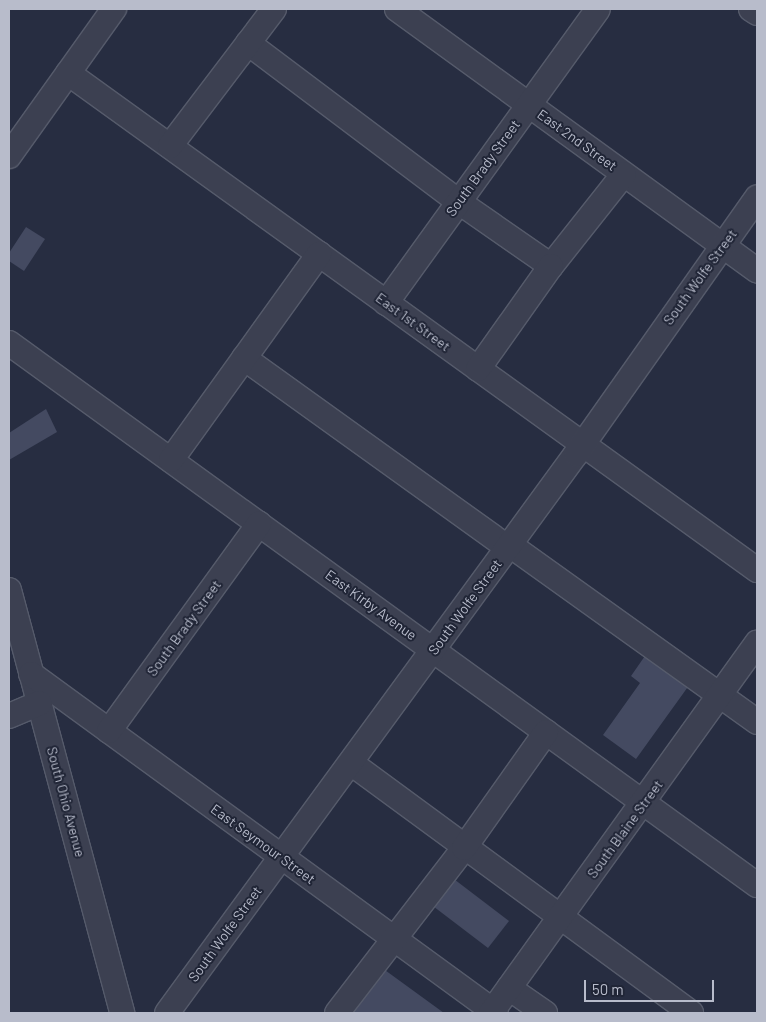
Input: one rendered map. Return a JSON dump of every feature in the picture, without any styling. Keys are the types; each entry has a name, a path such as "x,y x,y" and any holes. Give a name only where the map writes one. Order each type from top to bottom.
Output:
{"street":[{"path":"9,156 114,9"},
{"path":"170,146 274,9"},
{"name":"East 2nd Street","path":"397,9 757,271"},
{"name":"South Brady Street","path":"386,303 598,9"},
{"path":"751,9 757,13"},
{"path":"248,43 459,202 551,266"},
{"name":"East 1st Street","path":"68,73 757,570"},
{"path":"478,369 551,266 624,174"},
{"name":"South Wolfe Street","path":"174,1011 281,857 509,547 757,197"},
{"path":"171,460 319,254"},
{"name":"East Kirby Avenue","path":"9,343 757,885"},
{"path":"244,358 757,722"},
{"name":"South Brady Street","path":"109,731 260,524"},
{"name":"South Ohio Avenue","path":"9,590 122,1013"},
{"name":"South Blaine Street","path":"493,1013 757,643"},
{"name":"East Seymour Street","path":"31,674 493,1013"},
{"path":"9,716 39,703"},
{"path":"337,1013 464,848 546,732"},
{"path":"351,763 464,848 691,1013"},
{"path":"509,988 545,1013"}],"building":[{"path":"26,227 45,239 24,271 9,261 9,253"},
{"path":"46,409 57,432 9,460 9,433"},
{"path":"647,653 690,684 636,759 603,735 640,683 631,676"},
{"path":"446,873 509,921 488,948 425,900"},
{"path":"378,965 444,1013 343,1013"}]}
